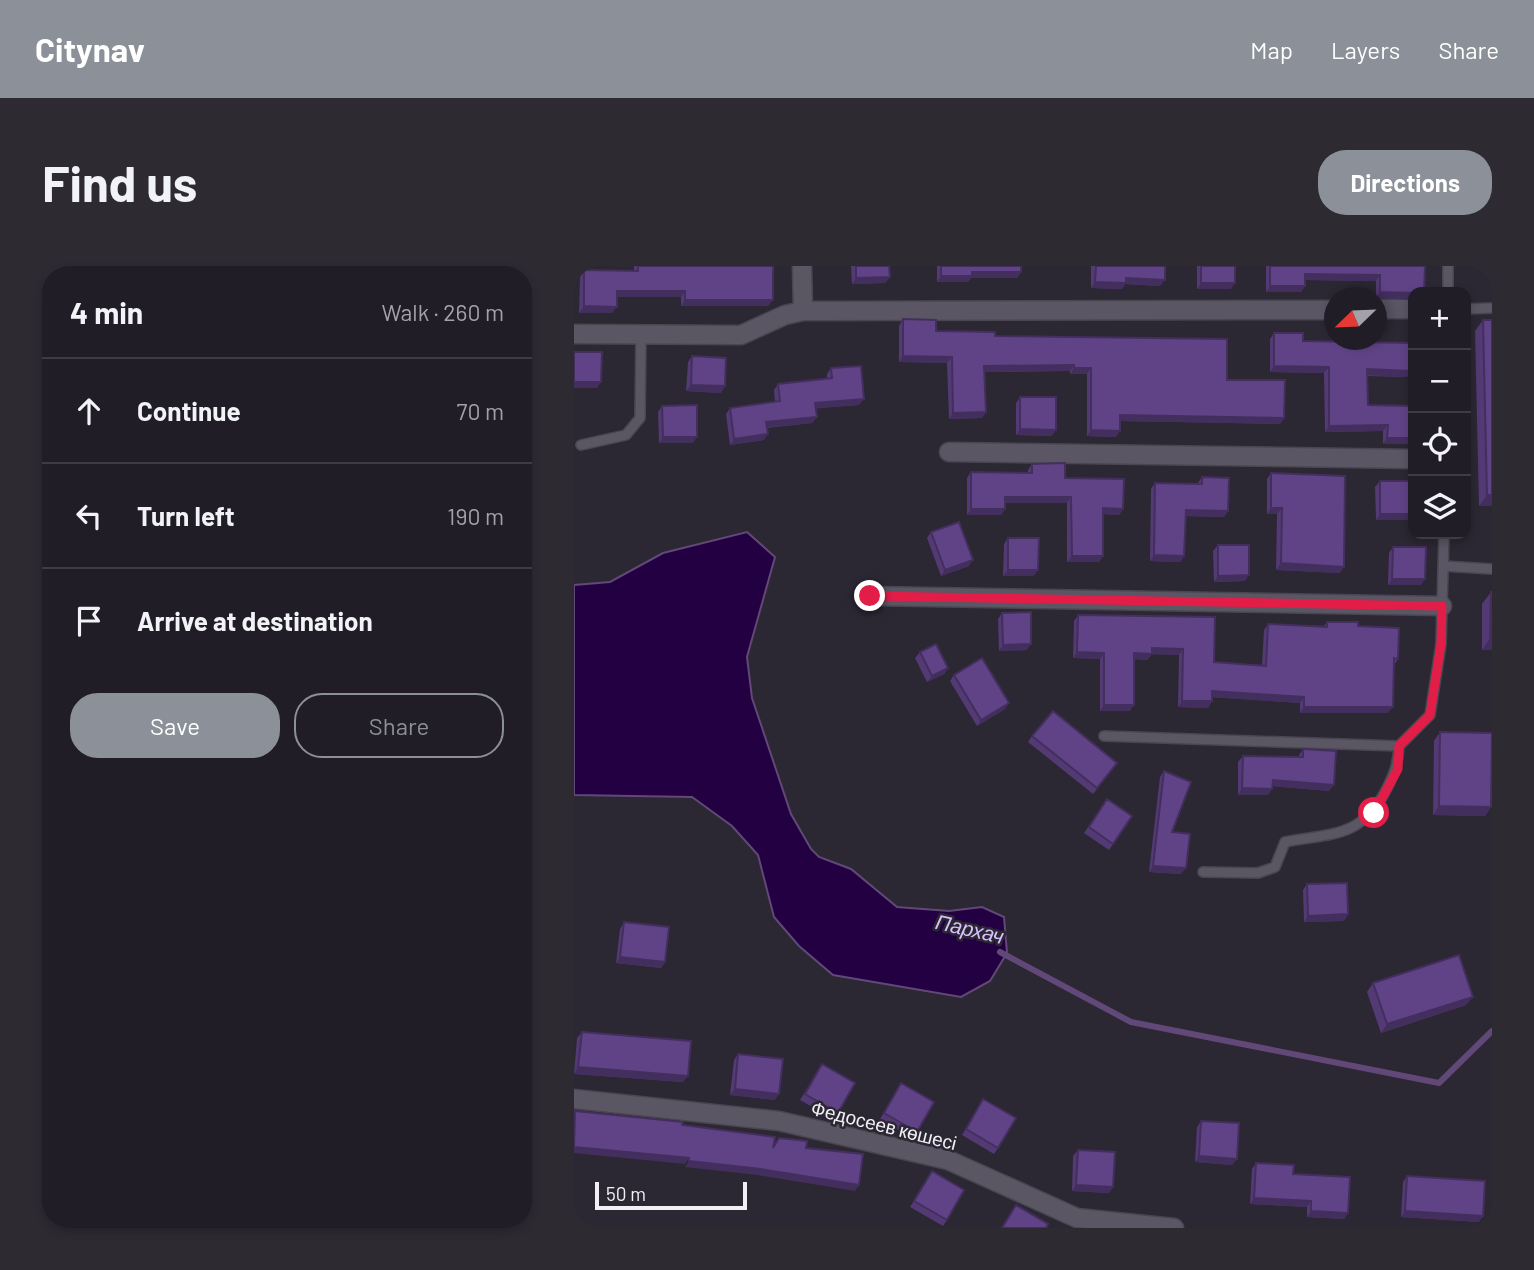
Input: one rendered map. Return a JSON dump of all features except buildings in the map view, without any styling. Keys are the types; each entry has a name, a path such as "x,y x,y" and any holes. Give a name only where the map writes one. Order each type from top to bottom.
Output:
{"street":[{"path":"802,266 803,311"},
{"path":"1387,309 1408,309"},
{"path":"574,334 741,335 785,315 803,311 1324,310"},
{"path":"949,452 1408,459"},
{"path":"870,596 1442,606"},
{"name":"Федосеев көшесі","path":"574,1098 779,1121 948,1160 1078,1223 1174,1228"}],"lane":[{"path":"1448,266 1448,287"},
{"path":"1471,309 1492,308"},
{"path":"581,445 626,435 639,418 641,334"},
{"path":"1202,872 1258,873 1275,867 1285,842 1361,825 1374,813 1398,769 1399,746 1430,715 1441,644 1444,539"},
{"path":"1443,566 1492,569"},
{"path":"1104,736 1399,746"}],"water":[{"path":"747,532 775,557 747,657 752,698 791,814 811,849 819,857 851,869 897,907 949,911 982,907 1004,917 1007,953 990,981 961,997 833,975 799,946 774,917 758,855 732,826 692,797 574,795 574,585 610,582 663,553"}],"waterway":[{"name":"Пархач","path":"1000,952 1131,1022 1439,1083 1492,1031"}],"route":[{"path":"870,596 1442,606 1441,644 1430,715 1399,746 1398,769 1374,813"}]}
